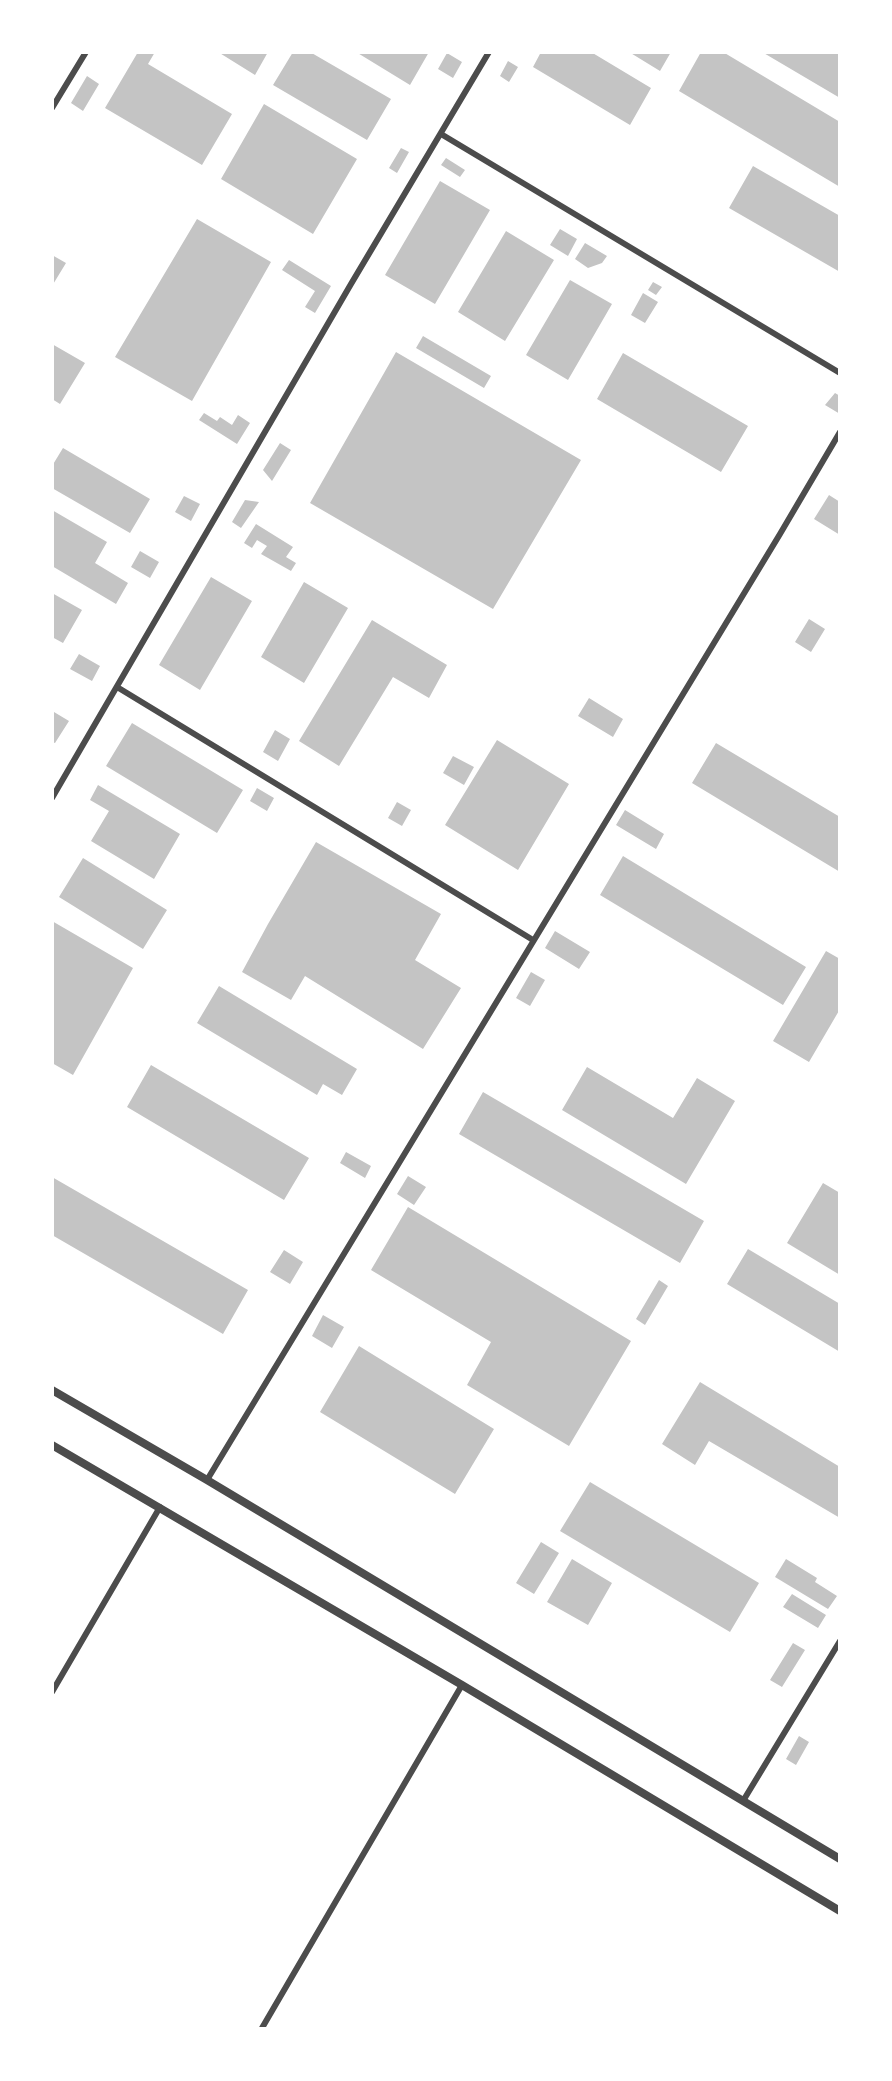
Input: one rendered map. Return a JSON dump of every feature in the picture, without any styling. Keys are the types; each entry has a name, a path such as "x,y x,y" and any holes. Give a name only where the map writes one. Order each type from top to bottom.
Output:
{"street":[{"path":"54,103 86,52"},
{"path":"52,798 351,284 489,52"},
{"path":"441,134 840,373"},
{"path":"207,1480 840,432"},
{"path":"117,687 532,940"},
{"path":"52,1390 207,1480 840,1859"},
{"path":"52,1445 462,1685 840,1911"},
{"path":"52,1692 160,1507"},
{"path":"743,1801 840,1641"},
{"path":"262,2028 462,1685"}],"building":[{"path":"138,52 155,52 148,64 232,114 202,165 105,108"},
{"path":"218,52 268,52 255,75"},
{"path":"293,52 310,52 391,99 367,140 273,85"},
{"path":"356,52 429,52 410,85"},
{"path":"541,52 591,52 651,88 630,125 533,67"},
{"path":"629,52 671,52 660,71"},
{"path":"701,52 723,52 840,122 840,187 679,91"},
{"path":"762,52 840,52 840,98"},
{"path":"447,53 462,62 453,78 438,69"},
{"path":"508,61 518,67 509,82 500,76"},
{"path":"87,76 99,84 83,111 71,103"},
{"path":"264,104 357,159 313,234 221,179"},
{"path":"401,148 409,152 397,173 389,168"},
{"path":"446,158 465,170 460,177 441,165"},
{"path":"753,166 840,216 840,272 729,208"},
{"path":"440,181 490,210 435,304 385,275"},
{"path":"197,219 271,262 192,401 115,357"},
{"path":"560,229 577,239 568,256 550,245"},
{"path":"506,231 554,260 505,341 458,312"},
{"path":"585,243 607,256 602,263 588,268 575,259"},
{"path":"52,255 66,263 52,286"},
{"path":"289,260 331,286 315,313 305,307 315,291 282,270"},
{"path":"570,280 612,304 568,380 526,355"},
{"path":"653,282 662,287 656,295 648,290"},
{"path":"643,293 658,302 645,323 631,315"},
{"path":"423,336 491,376 484,388 416,348"},
{"path":"52,344 85,363 60,404 52,399"},
{"path":"396,352 581,460 493,609 310,503"},
{"path":"623,353 748,426 721,472 597,399"},
{"path":"835,393 840,396 840,414 825,405"},
{"path":"204,413 217,421 220,417 232,425 238,415 250,423 237,444 199,420"},
{"path":"280,443 291,450 272,481 263,470"},
{"path":"63,448 150,499 130,533 52,488 52,466"},
{"path":"829,495 840,502 840,535 814,519"},
{"path":"184,496 200,504 191,521 175,512"},
{"path":"245,500 259,502 241,528 232,522"},
{"path":"52,510 107,542 95,563 128,583 116,604 52,566"},
{"path":"256,524 293,547 286,557 296,563 291,571 261,554 267,546 257,540 252,548 244,543"},
{"path":"140,551 159,562 150,578 131,567"},
{"path":"211,577 252,601 200,690 159,665"},
{"path":"304,582 348,608 304,683 261,657"},
{"path":"52,593 82,610 63,643 52,637"},
{"path":"809,619 825,629 811,652 795,642"},
{"path":"372,620 447,665 429,698 393,677 339,766 299,741"},
{"path":"79,654 100,666 92,681 70,669"},
{"path":"589,698 623,719 613,737 578,716"},
{"path":"54,712 69,721 55,743 52,742"},
{"path":"132,723 243,790 217,833 106,766"},
{"path":"275,730 290,739 278,761 263,752"},
{"path":"497,740 569,784 518,870 445,825"},
{"path":"716,743 840,817 840,872 692,783"},
{"path":"453,756 474,767 464,785 443,773"},
{"path":"98,785 180,834 154,879 91,841 109,811 90,800"},
{"path":"257,788 274,798 267,811 250,801"},
{"path":"397,802 411,810 402,826 388,818"},
{"path":"625,810 664,834 656,849 616,825"},
{"path":"316,842 441,914 415,960 461,988 423,1049 305,976 291,1000 242,972"},
{"path":"623,856 806,967 783,1005 600,895"},
{"path":"83,858 167,910 143,949 59,897"},
{"path":"52,921 133,968 73,1075 52,1063"},
{"path":"555,931 590,952 579,969 545,948"},
{"path":"826,951 840,959 840,1009 809,1062 773,1041"},
{"path":"531,972 545,980 530,1006 516,998"},
{"path":"219,986 357,1069 342,1095 323,1084 317,1095 197,1023"},
{"path":"151,1065 309,1158 284,1200 127,1107"},
{"path":"587,1067 673,1118 697,1078 735,1101 686,1184 562,1110"},
{"path":"483,1092 704,1221 680,1263 459,1134"},
{"path":"346,1152 371,1166 365,1178 340,1163"},
{"path":"408,1176 426,1187 414,1205 397,1194"},
{"path":"52,1177 248,1290 223,1334 52,1235"},
{"path":"823,1183 840,1193 840,1275 787,1243"},
{"path":"408,1207 631,1341 569,1446 467,1385 491,1342 371,1270"},
{"path":"748,1249 840,1304 840,1352 727,1284"},
{"path":"284,1250 303,1262 290,1284 270,1272"},
{"path":"659,1280 668,1286 645,1325 636,1319"},
{"path":"323,1315 344,1327 332,1348 312,1336"},
{"path":"359,1346 494,1429 455,1494 320,1412"},
{"path":"700,1382 840,1467 840,1518 709,1441 695,1465 662,1444"},
{"path":"590,1482 759,1583 730,1632 560,1531"},
{"path":"541,1542 559,1553 534,1594 516,1583"},
{"path":"572,1559 612,1583 588,1625 547,1602"},
{"path":"786,1559 817,1578 815,1582 837,1596 828,1609 775,1577"},
{"path":"792,1594 826,1615 818,1628 783,1607"},
{"path":"793,1643 805,1650 782,1687 770,1680"},
{"path":"799,1736 809,1742 796,1765 786,1759"}]}
